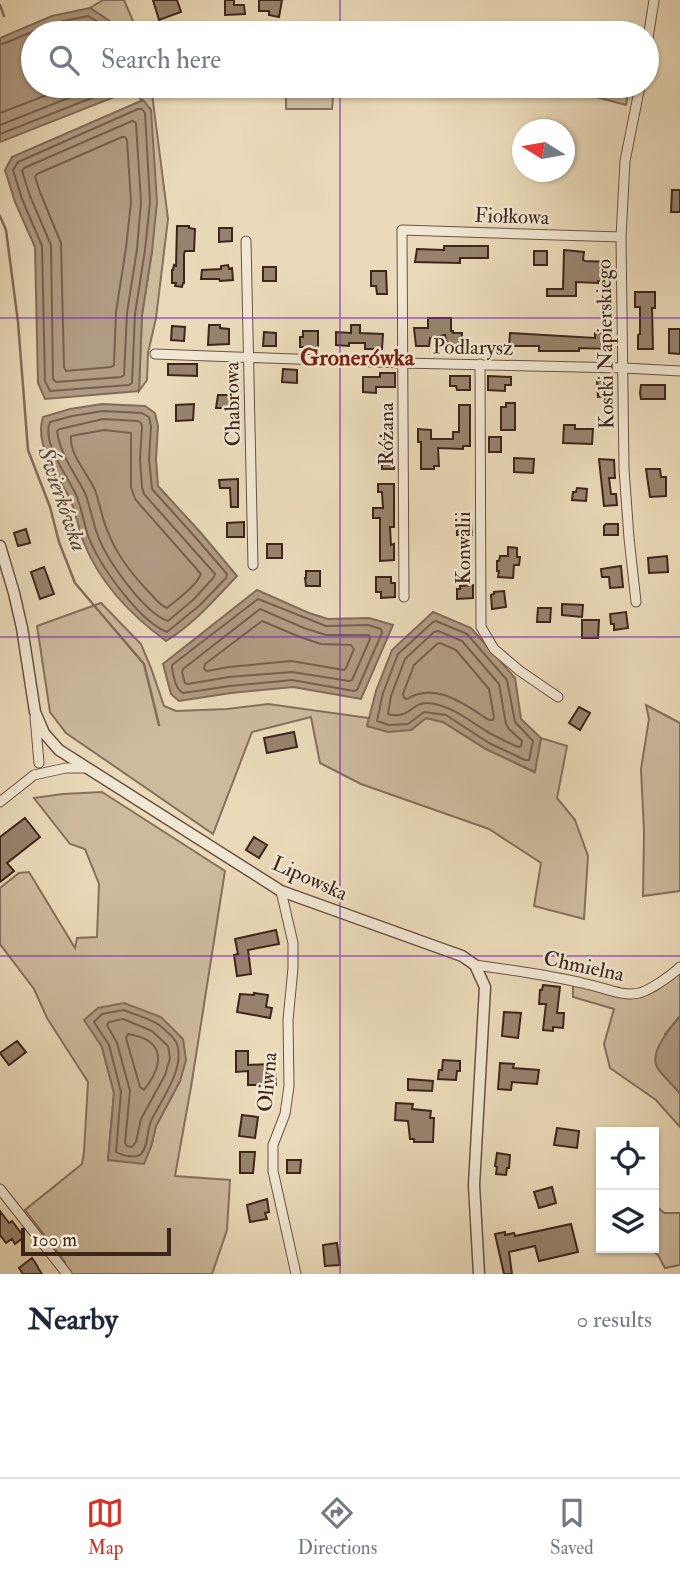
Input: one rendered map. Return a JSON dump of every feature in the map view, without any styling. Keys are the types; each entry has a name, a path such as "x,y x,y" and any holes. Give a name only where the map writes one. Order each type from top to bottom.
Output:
{"street":[{"path":"651,21 654,0"},
{"name":"Kostki Napierskiego","path":"636,602 624,468 621,237 625,161 638,98"},
{"name":"Fiołkowa","path":"402,230 621,237"},
{"name":"Różana","path":"402,230 404,597"},
{"name":"Chabrowa","path":"246,241 253,565"},
{"name":"Podlarysz","path":"155,354 680,371"},
{"name":"Konwalii","path":"480,364 481,627 494,649 558,697"},
{"name":"Lipowska","path":"0,546 22,628 35,712 44,733 58,749 281,891 462,956 475,965"},
{"path":"34,775 39,763 35,712"},
{"path":"39,763 58,749"},
{"path":"48,771 55,764 58,749"},
{"path":"0,802 34,775 66,768 87,768"},
{"name":"Oliwna","path":"281,891 293,943 293,968 288,1020 289,1086 285,1114 273,1145 273,1171 296,1274"},
{"path":"475,965 485,987 474,1185 479,1274"},
{"name":"Chmielna","path":"475,965 523,971 624,993 640,993 674,974 680,967"},
{"path":"0,1189 67,1274"}],"shaded area":[{"path":"103,0 124,0 133,21 110,21 90,8"},
{"path":"140,98 153,98 168,219 156,318 148,353 147,380 139,391 142,315 152,251 151,110"},
{"path":"286,98 333,98 332,109 286,109"},
{"path":"600,98 627,98 626,105"},
{"path":"101,603 141,644 164,706 176,711 268,704 369,718 367,726 411,730 426,718 443,722 486,749 534,772 541,738 567,746 557,798 575,820 588,856 584,919 534,906 541,863 489,829 361,784 320,763 311,717 252,732 213,834 66,733 50,712 37,626"},
{"path":"646,705 680,723 680,891 643,896 641,769 649,719"},
{"path":"102,792 225,871 175,1176 230,1180 227,1230 212,1274 63,1274 65,1262 25,1210 82,1164 88,1082 47,1018 34,989 0,944 0,888 19,873 29,872 75,948 77,938 97,937 99,884 85,849 70,844 34,798","holes":["102,1047 180,1081 156,1126 151,1147 108,1160 114,1093"]},
{"path":"680,971 680,1016 665,1034 675,1086 680,1094 680,1127 656,1100 610,1068 604,1044 614,1009 573,997 573,985 635,998 657,990"},
{"path":"659,1208 664,1213 680,1213 680,1265 665,1268 655,1253 659,1253"}],"water":[{"path":"90,8 110,21 40,21"},
{"path":"21,29 21,98 112,98 0,142 0,38"},
{"path":"143,100 151,110 157,202 142,315 139,391 45,399 38,383 35,247 15,202 5,170 12,157"},
{"path":"102,404 145,406 155,413 158,426 158,486 237,576 195,619 166,641 129,610 99,572 84,543 71,502 44,448 41,427 43,417"},
{"path":"257,590 328,619 369,618 393,625 361,699 293,687 179,701 171,694 163,664"},
{"path":"433,612 471,628 515,678 521,719 541,738 535,772 486,749 443,722 426,718 411,730 388,732 367,726 376,691 392,650"},
{"path":"124,1003 161,1017 183,1039 186,1060 180,1081 156,1126 144,1164 108,1160 114,1093 102,1047 84,1020 98,1008"},
{"path":"680,1016 680,1094 659,1070 655,1061 658,1047"}],"building":[{"path":"153,0 177,0 181,12 159,20"},
{"path":"225,0 234,0 234,5 244,5 245,14 225,15"},
{"path":"259,0 282,0 279,17 269,15 269,11 259,11"},
{"path":"672,190 680,190 680,212 671,212"},
{"path":"177,226 195,229 194,251 185,251 184,254 182,287 172,283 172,270 174,265 176,266"},
{"path":"219,228 232,228 232,241 219,242"},
{"path":"444,246 488,246 488,258 460,258 460,263 415,262 417,249 444,250"},
{"path":"564,250 584,252 585,261 609,262 607,281 576,282 576,296 547,296 547,289 563,289"},
{"path":"534,251 547,251 547,265 534,265"},
{"path":"228,265 229,269 232,268 233,280 201,279 202,270 221,269 221,266"},
{"path":"263,267 276,267 276,281 263,281"},
{"path":"371,271 386,271 387,294 377,294 376,286 371,286"},
{"path":"635,292 655,292 655,308 652,308 653,349 638,349 640,307 635,307"},
{"path":"428,318 451,318 451,331 462,333 461,349 448,348 445,335 430,338 429,346 416,346 414,328 428,328"},
{"path":"209,325 220,325 220,328 229,329 229,344 208,345"},
{"path":"351,325 360,325 360,333 383,334 382,349 365,349 365,343 336,345 336,332 351,333"},
{"path":"172,326 185,327 184,341 171,340"},
{"path":"669,329 680,329 680,354 669,353"},
{"path":"303,331 318,331 318,347 300,347"},
{"path":"264,332 276,333 276,346 263,346"},
{"path":"510,333 595,338 595,333 609,333 609,349 539,351 539,346 509,346"},
{"path":"168,364 197,364 197,376 168,375"},
{"path":"283,369 297,370 297,383 282,382"},
{"path":"380,373 395,373 395,387 376,387 376,393 363,392 363,377 380,377"},
{"path":"450,376 470,376 470,390 457,390 456,386 450,386"},
{"path":"488,376 511,377 511,385 505,385 505,391 488,390"},
{"path":"597,381 612,381 612,396 598,397"},
{"path":"641,385 665,385 665,399 641,399"},
{"path":"218,395 236,395 236,408 216,408"},
{"path":"506,403 515,403 515,430 501,430 501,407 506,407"},
{"path":"194,404 193,420 176,421 176,405"},
{"path":"459,405 470,405 470,446 463,446 463,449 438,448 439,466 434,466 434,469 421,469 418,429 431,430 431,439 453,439 453,432 459,432"},
{"path":"564,425 575,425 575,429 593,429 592,444 563,443"},
{"path":"489,437 501,437 501,452 489,452"},
{"path":"382,452 394,452 394,469 382,469"},
{"path":"514,458 534,459 533,473 514,472"},
{"path":"599,459 614,460 615,478 609,478 611,494 616,494 617,505 604,506"},
{"path":"646,469 660,469 661,477 666,477 666,496 650,497"},
{"path":"238,479 238,507 231,507 230,488 220,488 219,480"},
{"path":"378,484 394,484 394,527 390,527 394,560 380,561 380,518 373,518 373,508 383,508 382,492 378,492"},
{"path":"577,488 587,489 586,501 572,500 573,492 576,492"},
{"path":"460,516 471,519 472,535 457,535 457,520"},
{"path":"244,522 244,537 227,537 227,523"},
{"path":"606,524 618,524 618,535 604,535"},
{"path":"26,529 30,543 18,546 14,533"},
{"path":"267,544 282,544 282,558 267,558"},
{"path":"508,547 517,548 519,565 514,565 513,578 498,577 497,561 500,556 508,556"},
{"path":"667,556 668,572 649,573 648,558"},
{"path":"621,566 623,587 610,588 609,577 602,577 601,569"},
{"path":"44,567 54,594 40,599 31,572"},
{"path":"306,571 320,571 320,586 306,586"},
{"path":"376,577 391,577 391,583 395,583 395,597 381,598 381,592 376,592"},
{"path":"473,585 473,598 457,599 457,589 460,589 460,586"},
{"path":"504,591 506,607 492,609 491,595"},
{"path":"562,604 583,605 582,617 562,615"},
{"path":"538,608 551,608 550,622 537,622"},
{"path":"626,612 628,628 614,630 610,614"},
{"path":"582,620 599,620 598,638 582,638"},
{"path":"579,707 590,713 580,730 569,723"},
{"path":"294,732 297,747 267,753 264,738"},
{"path":"25,818 40,837 7,863 14,871 0,882 0,837"},
{"path":"254,837 267,845 259,858 246,850"},
{"path":"276,930 279,944 248,950 251,974 237,976 234,955 238,954 235,939"},
{"path":"543,985 560,987 557,1013 564,1013 563,1028 543,1030 546,1004 539,1004"},
{"path":"240,994 268,995 266,1007 272,1008 270,1018 237,1012"},
{"path":"504,1012 521,1013 518,1038 502,1036"},
{"path":"17,1041 26,1052 9,1065 0,1053"},
{"path":"236,1051 248,1051 248,1065 269,1064 269,1068 275,1068 276,1085 248,1085 248,1071 236,1072"},
{"path":"443,1060 460,1061 456,1080 438,1079"},
{"path":"500,1063 514,1064 513,1068 539,1070 537,1084 512,1082 511,1090 498,1089"},
{"path":"408,1079 433,1081 432,1091 408,1090"},
{"path":"396,1103 413,1104 412,1109 431,1111 430,1118 434,1118 433,1142 414,1142 414,1139 410,1139 408,1121 395,1120"},
{"path":"242,1115 258,1117 255,1138 239,1136"},
{"path":"557,1128 579,1131 577,1148 554,1145"},
{"path":"240,1152 255,1152 253,1173 240,1173"},
{"path":"497,1153 510,1155 506,1175 496,1174"},
{"path":"287,1160 301,1160 300,1173 287,1173"},
{"path":"552,1187 556,1203 539,1208 534,1192"},
{"path":"267,1199 267,1219 250,1222 247,1205"},
{"path":"0,1211 24,1237 15,1244 12,1239 6,1243 0,1235"},
{"path":"571,1224 578,1252 539,1261 535,1246 509,1252 512,1274 504,1274 495,1234 505,1232 505,1235 514,1233 515,1236"},
{"path":"337,1243 340,1265 325,1266 323,1245"},
{"path":"32,1258 42,1274 23,1274 19,1268"}],"waterway":[{"path":"0,5 4,16"},
{"name":"Świerkówka","path":"0,216 6,230 18,322 28,450 75,583 144,664 159,725"}],"district":[{"name":"Gronerówka","path":"357,357"}]}
